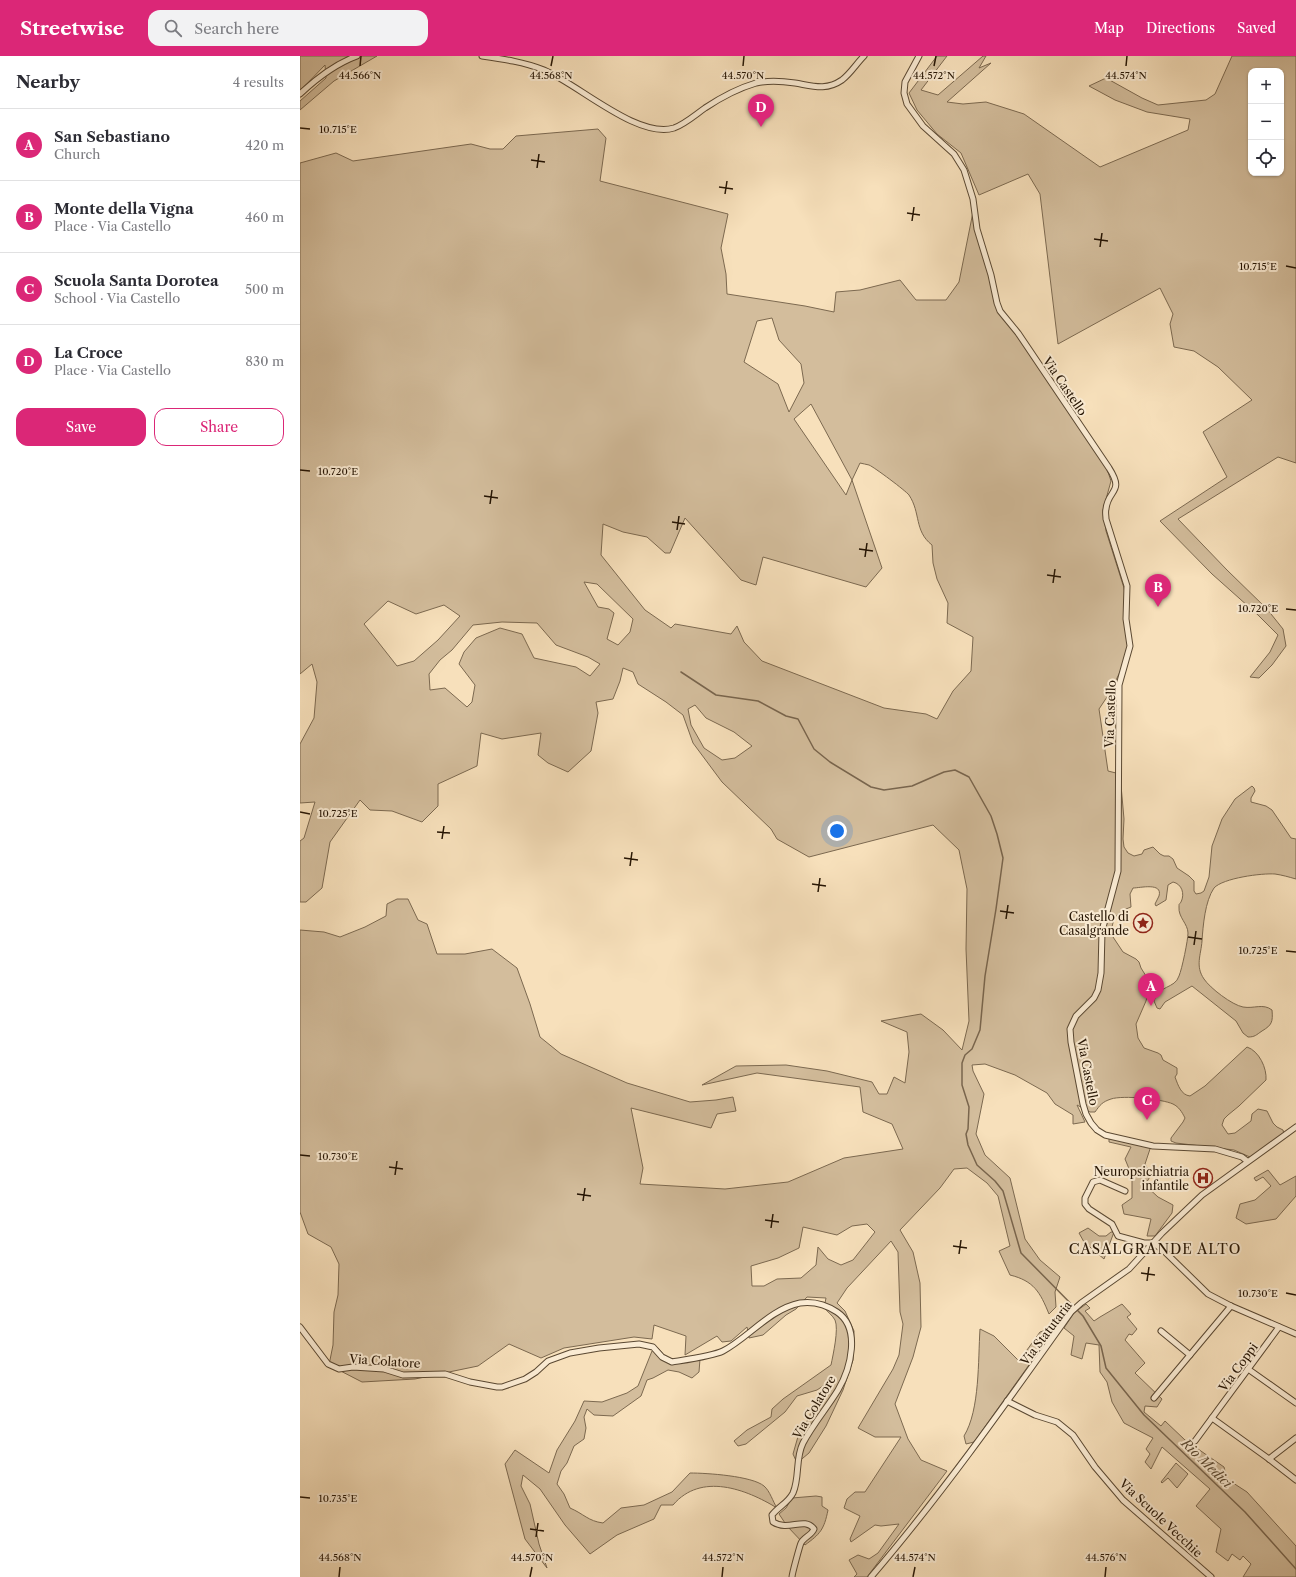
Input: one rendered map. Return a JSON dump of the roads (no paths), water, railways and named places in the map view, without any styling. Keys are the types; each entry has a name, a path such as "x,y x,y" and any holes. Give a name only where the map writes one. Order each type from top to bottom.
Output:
{"street":[{"path":"300,94 322,74 346,60 357,56"},
{"path":"482,56 516,61 544,70 626,118 643,126 664,129 674,128 717,101 755,84 768,81 779,81 813,87 829,87 836,84 849,74 864,56"},
{"name":"Via Castello","path":"919,56 905,82 904,93 907,104 923,126 954,154 964,170 973,199 977,229 991,274 996,303 1000,312 1018,333 1111,472 1116,483 1116,489 1106,509 1106,519 1127,586 1126,619 1129,650 1119,685 1118,871 1102,931 1101,972 1098,990 1094,998 1076,1016 1070,1029 1071,1042 1084,1108 1094,1127 1101,1133 1111,1137 1160,1147 1215,1150 1242,1157 1247,1161"},
{"name":"Via Statutaria","path":"871,1577 910,1532 1073,1310 1129,1269 1162,1233 1201,1196 1247,1161 1296,1127"},
{"path":"1125,1191 1100,1180 1094,1182 1086,1198 1085,1204 1089,1209 1112,1224 1118,1236 1144,1243 1153,1243 1163,1250 1208,1294 1231,1306 1296,1334"},
{"name":"Via Colatore","path":"300,1327 328,1364 339,1369 353,1367 384,1369 403,1375 445,1374 470,1382 502,1387 525,1379 536,1372 548,1361 570,1353 639,1344 653,1347 662,1356 672,1362 721,1352 773,1315 798,1304 812,1302 826,1305 848,1323 852,1344 848,1363 839,1389 802,1444 797,1459 794,1491 787,1502 772,1515 773,1522 777,1524 787,1526 805,1523 814,1529 812,1533 804,1538 800,1544 792,1577"},
{"path":"1154,1398 1231,1306"},
{"name":"Via Coppi","path":"1195,1441 1279,1327"},
{"path":"1161,1332 1190,1355"},
{"path":"1248,1369 1296,1403"},
{"name":"Via Scuole Vecchie","path":"1007,1401 1035,1415 1057,1422 1073,1435 1095,1467 1123,1500 1211,1577"},
{"path":"1212,1418 1296,1480"},
{"path":"1269,1459 1296,1438"}],"waterway":[{"name":"Rio Medici","path":"681,672 716,695 758,701 786,716 798,719 814,749 830,762 871,787 884,790 912,786 944,772 955,770 969,777 991,816 1003,858 985,976 980,1030 972,1049 965,1055 962,1063 962,1085 969,1107 968,1129 966,1134 968,1145 977,1165 995,1181 1003,1191 1021,1253 1083,1316 1101,1346 1106,1368 1144,1415 1245,1512 1296,1569"}],"place":[{"name":"La Croce","path":"761,127"},
{"name":"Monte della Vigna","path":"1158,607"},
{"name":"Castello di Casalgrande","path":"1143,923"},
{"name":"San Sebastiano","path":"1151,1006"},
{"name":"Scuola Santa Dorotea","path":"1147,1120"},
{"name":"Neuropsichiatria infantile","path":"1203,1178"}],"district":[{"name":"CASALGRANDE ALTO","path":"1155,1249"}]}
